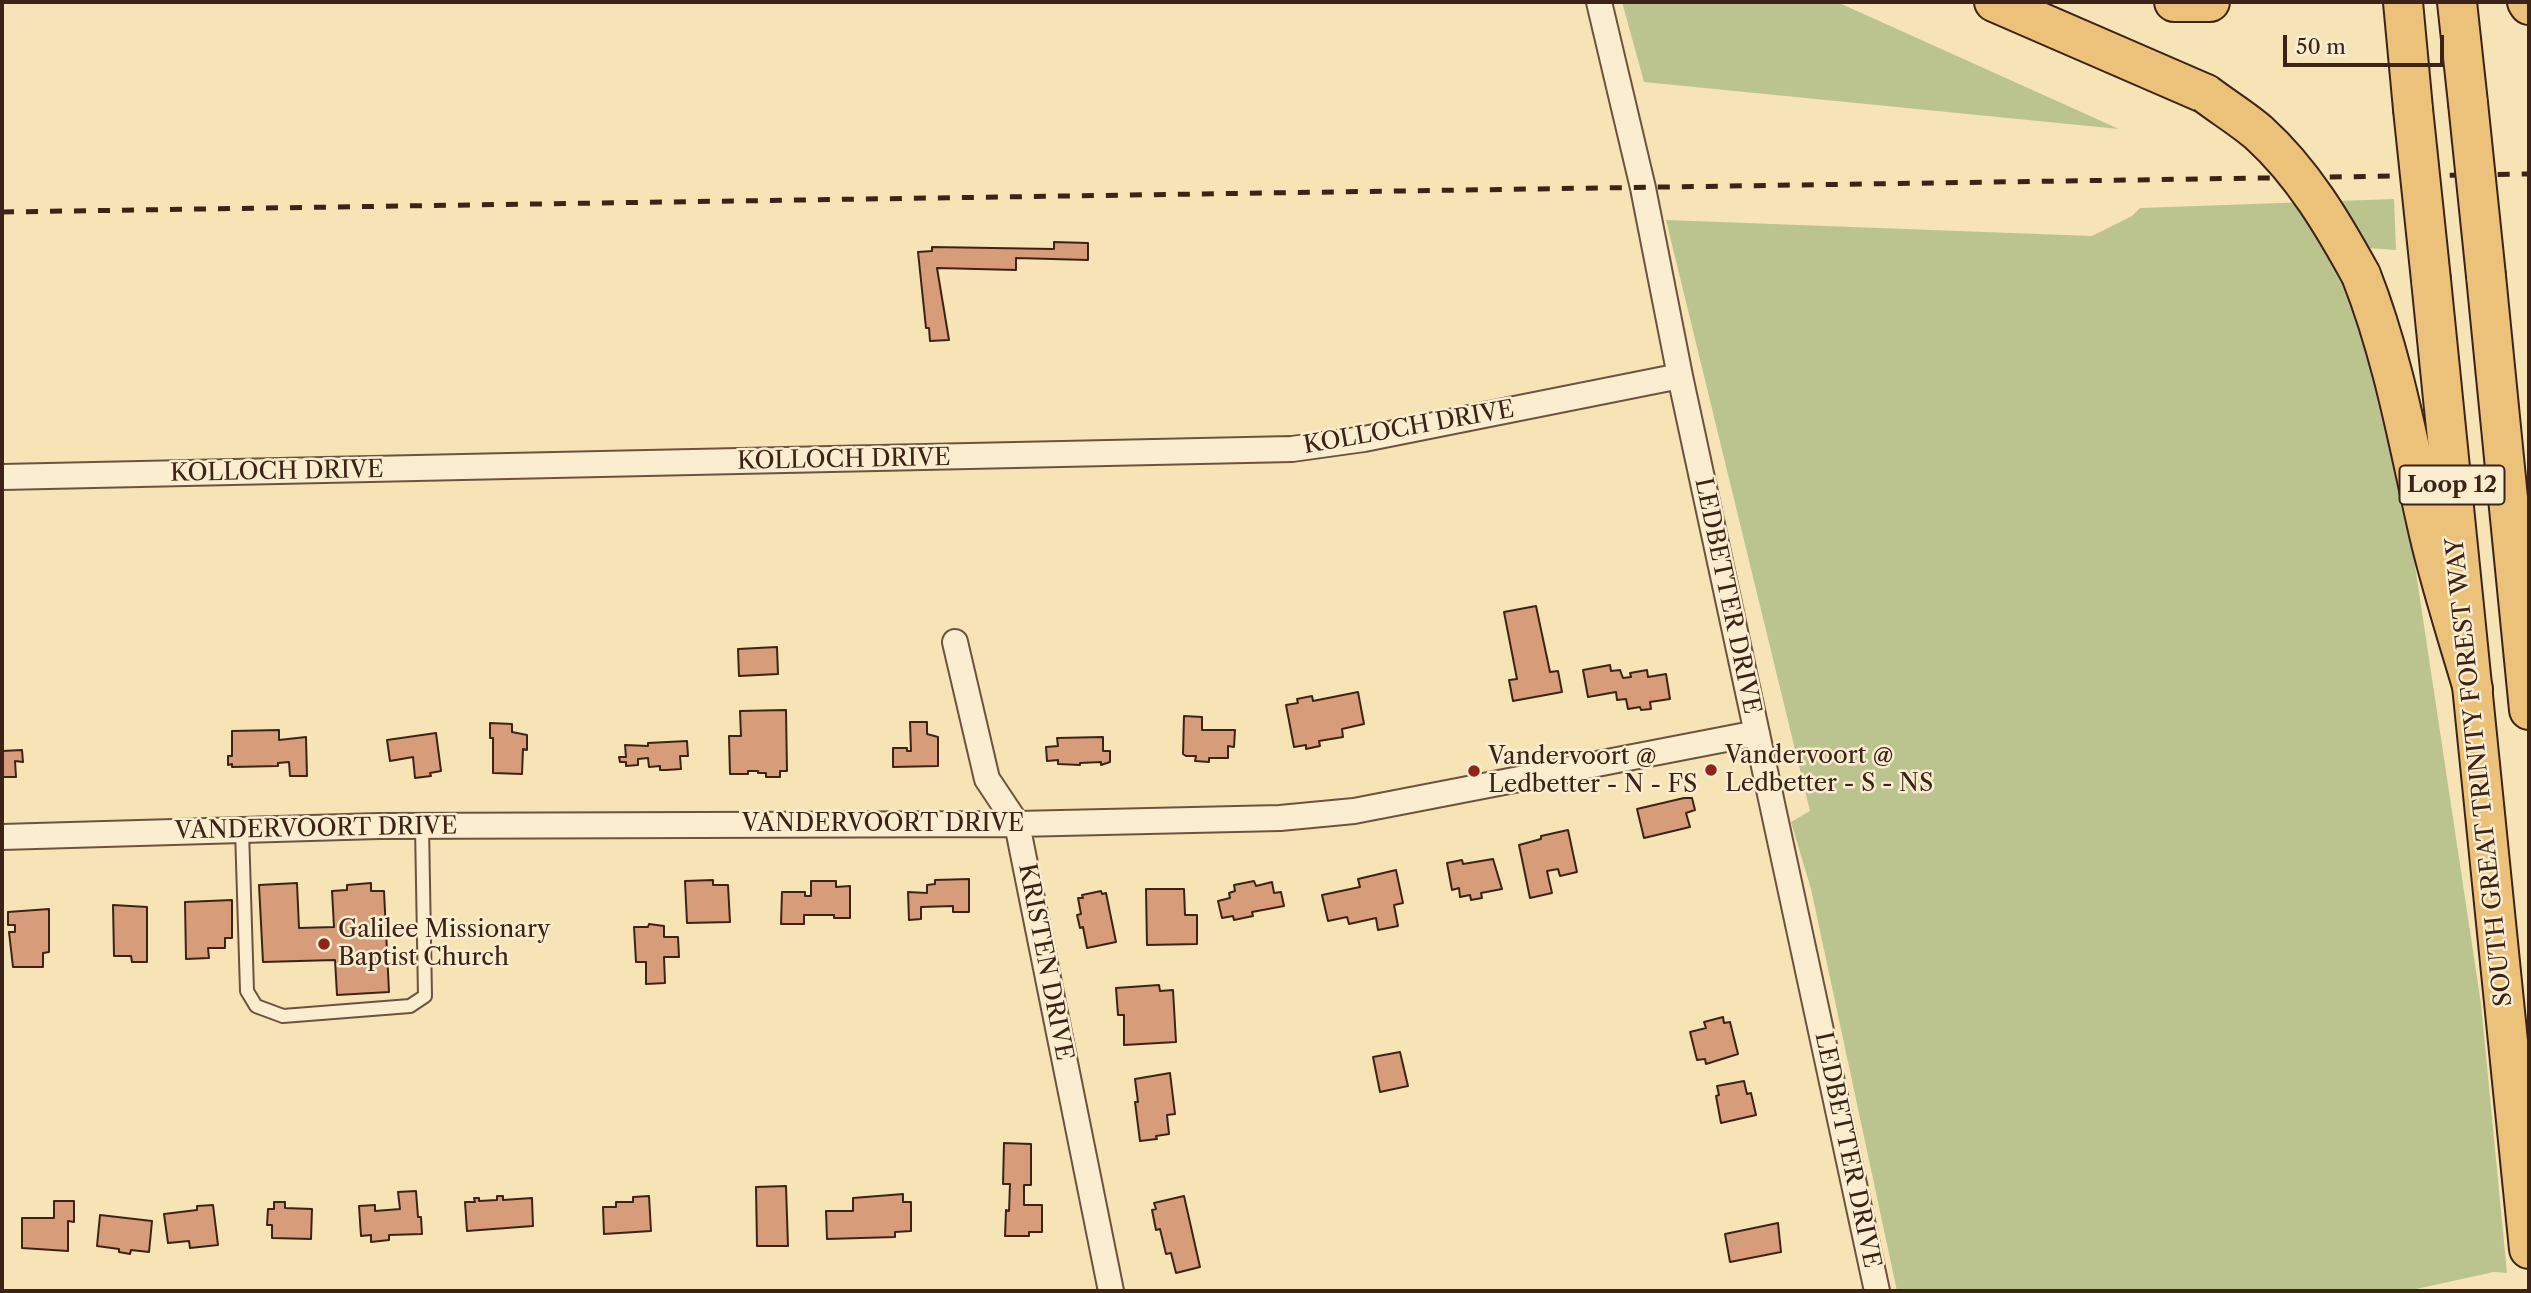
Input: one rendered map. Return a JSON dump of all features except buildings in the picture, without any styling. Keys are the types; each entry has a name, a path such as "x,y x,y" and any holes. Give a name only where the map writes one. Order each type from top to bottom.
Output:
{"main road":[{"path":"1994,2 2206,94 2259,133 2304,184 2334,227 2361,275 2375,312 2393,372 2430,537 2473,689"},
{"path":"2174,2 2210,2"},
{"name":"SOUTH GREAT TRINITY FOREST WAY","path":"2403,2 2529,1249"},
{"name":"Loop 12","path":"2457,2 2529,709"}],"street":[{"name":"LEDBETTER DRIVE","path":"1599,2 1643,188 1679,376 1877,1291"},
{"name":"KOLLOCH DRIVE","path":"2,477 1292,449 1364,439 1679,376"},
{"name":"KRISTEN DRIVE","path":"955,642 987,779 1017,824 1111,1291"},
{"name":"VANDERVOORT DRIVE","path":"2,837 422,826 1017,824 1280,818 1353,811 1757,733"}],"lane":[{"path":"242,830 247,991 256,1006 283,1016 410,1006 425,996 422,826"}],"green space":[{"path":"1622,2 1837,2 2119,129 1644,82"},
{"path":"2394,199 2396,250 2367,248 2337,254 2397,446 2481,1004 2507,1273 2494,1272 2407,1291 1897,1291 1811,889 1791,822 1810,811 1666,220 2092,236 2132,216 2140,208"}],"railway":[{"path":"2,212 2529,174"}],"place":[{"name":"Vandervoort @ Ledbetter - S - NS","path":"1711,770"},
{"name":"Vandervoort @ Ledbetter - N - FS","path":"1474,771"},
{"name":"Galilee Missionary Baptist Church","path":"324,944"}]}
